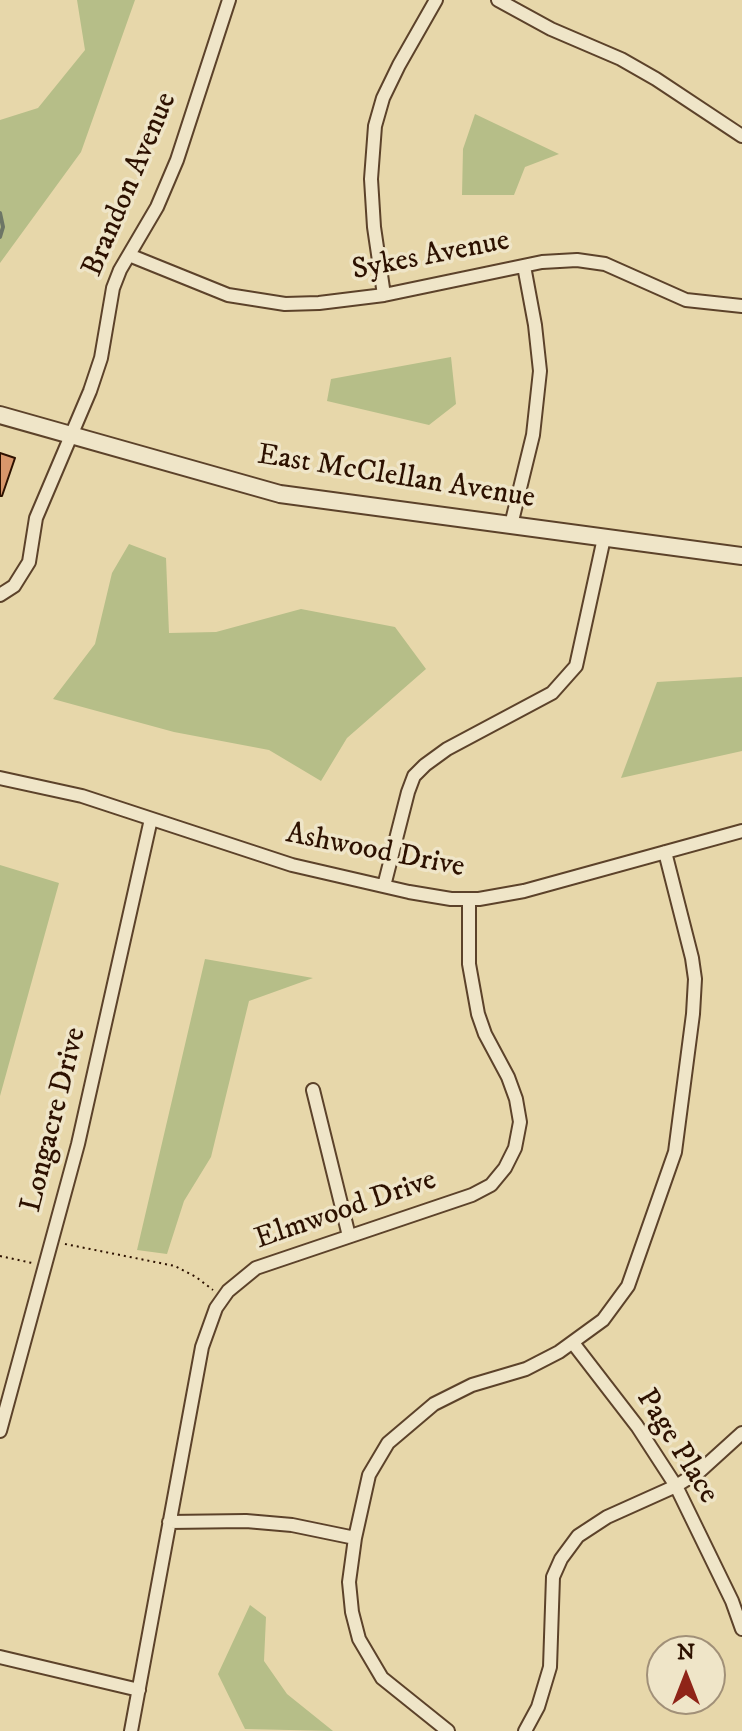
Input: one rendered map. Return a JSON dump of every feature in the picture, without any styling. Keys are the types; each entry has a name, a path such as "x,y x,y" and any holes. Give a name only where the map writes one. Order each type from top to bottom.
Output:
{"street":[{"name":"Brandon Avenue","path":"0,595 14,586 29,562 36,518 101,358 113,288 157,207 177,160 229,0"},
{"path":"384,295 372,195 375,126 388,87 436,0"},
{"path":"498,0 551,29 621,59 742,136"},
{"name":"Sykes Avenue","path":"129,255 205,287 257,301 285,304 384,295 524,266 577,260 605,264 686,300 742,306"},
{"path":"511,525 533,435 540,371 524,266"},
{"name":"East McClellan Avenue","path":"0,415 280,494 742,556"},
{"path":"384,886 414,776 447,749 552,693 576,666 604,538"},
{"name":"Ashwood Drive","path":"0,778 82,796 292,865 451,899 524,891 742,831"},
{"name":"Longacre Drive","path":"0,1431 78,1144 151,819"},
{"path":"448,1731 382,1678 359,1639 349,1582 369,1475 388,1443 412,1421 451,1394 526,1369 573,1343 603,1320 628,1286 675,1152 690,1050 695,979 665,852"},
{"name":"Elmwood Drive","path":"131,1731 202,1347 208,1325 223,1298 241,1277 256,1268 472,1195 491,1185 505,1168 515,1148 520,1122 516,1099 485,1034 469,964 469,899"},
{"path":"313,1090 349,1236"},
{"name":"Page Place","path":"573,1343 637,1426 676,1486 732,1601 742,1629"},
{"path":"525,1731 538,1707 550,1667 553,1577 561,1559 578,1536 607,1517 676,1486 700,1471 742,1433"},
{"path":"169,1522 246,1521 292,1525 355,1538"},
{"path":"0,1657 139,1690"}],"path":[{"path":"52,1241 175,1266 196,1277 223,1298"},
{"path":"0,1256 45,1266"}],"green space":[{"path":"77,0 135,0 81,152 0,263 0,120 38,108 85,50"},
{"path":"475,114 559,154 525,167 514,195 462,195 463,149"},
{"path":"451,357 456,404 429,425 327,401 331,379"},
{"path":"129,544 166,558 169,633 216,632 301,609 395,627 426,669 347,738 321,781 269,750 174,732 53,699 95,644 112,573"},
{"path":"742,677 742,751 621,778 657,682"},
{"path":"0,865 59,883 0,1096"},
{"path":"205,959 313,978 249,1001 211,1157 184,1201 167,1254 137,1250"},
{"path":"250,1605 266,1617 264,1661 287,1694 333,1731 245,1729 218,1674"}],"building":[{"path":"0,453 15,458 2,496 0,496"}],"waterway":[{"path":"0,213 3,227 0,237"}]}
